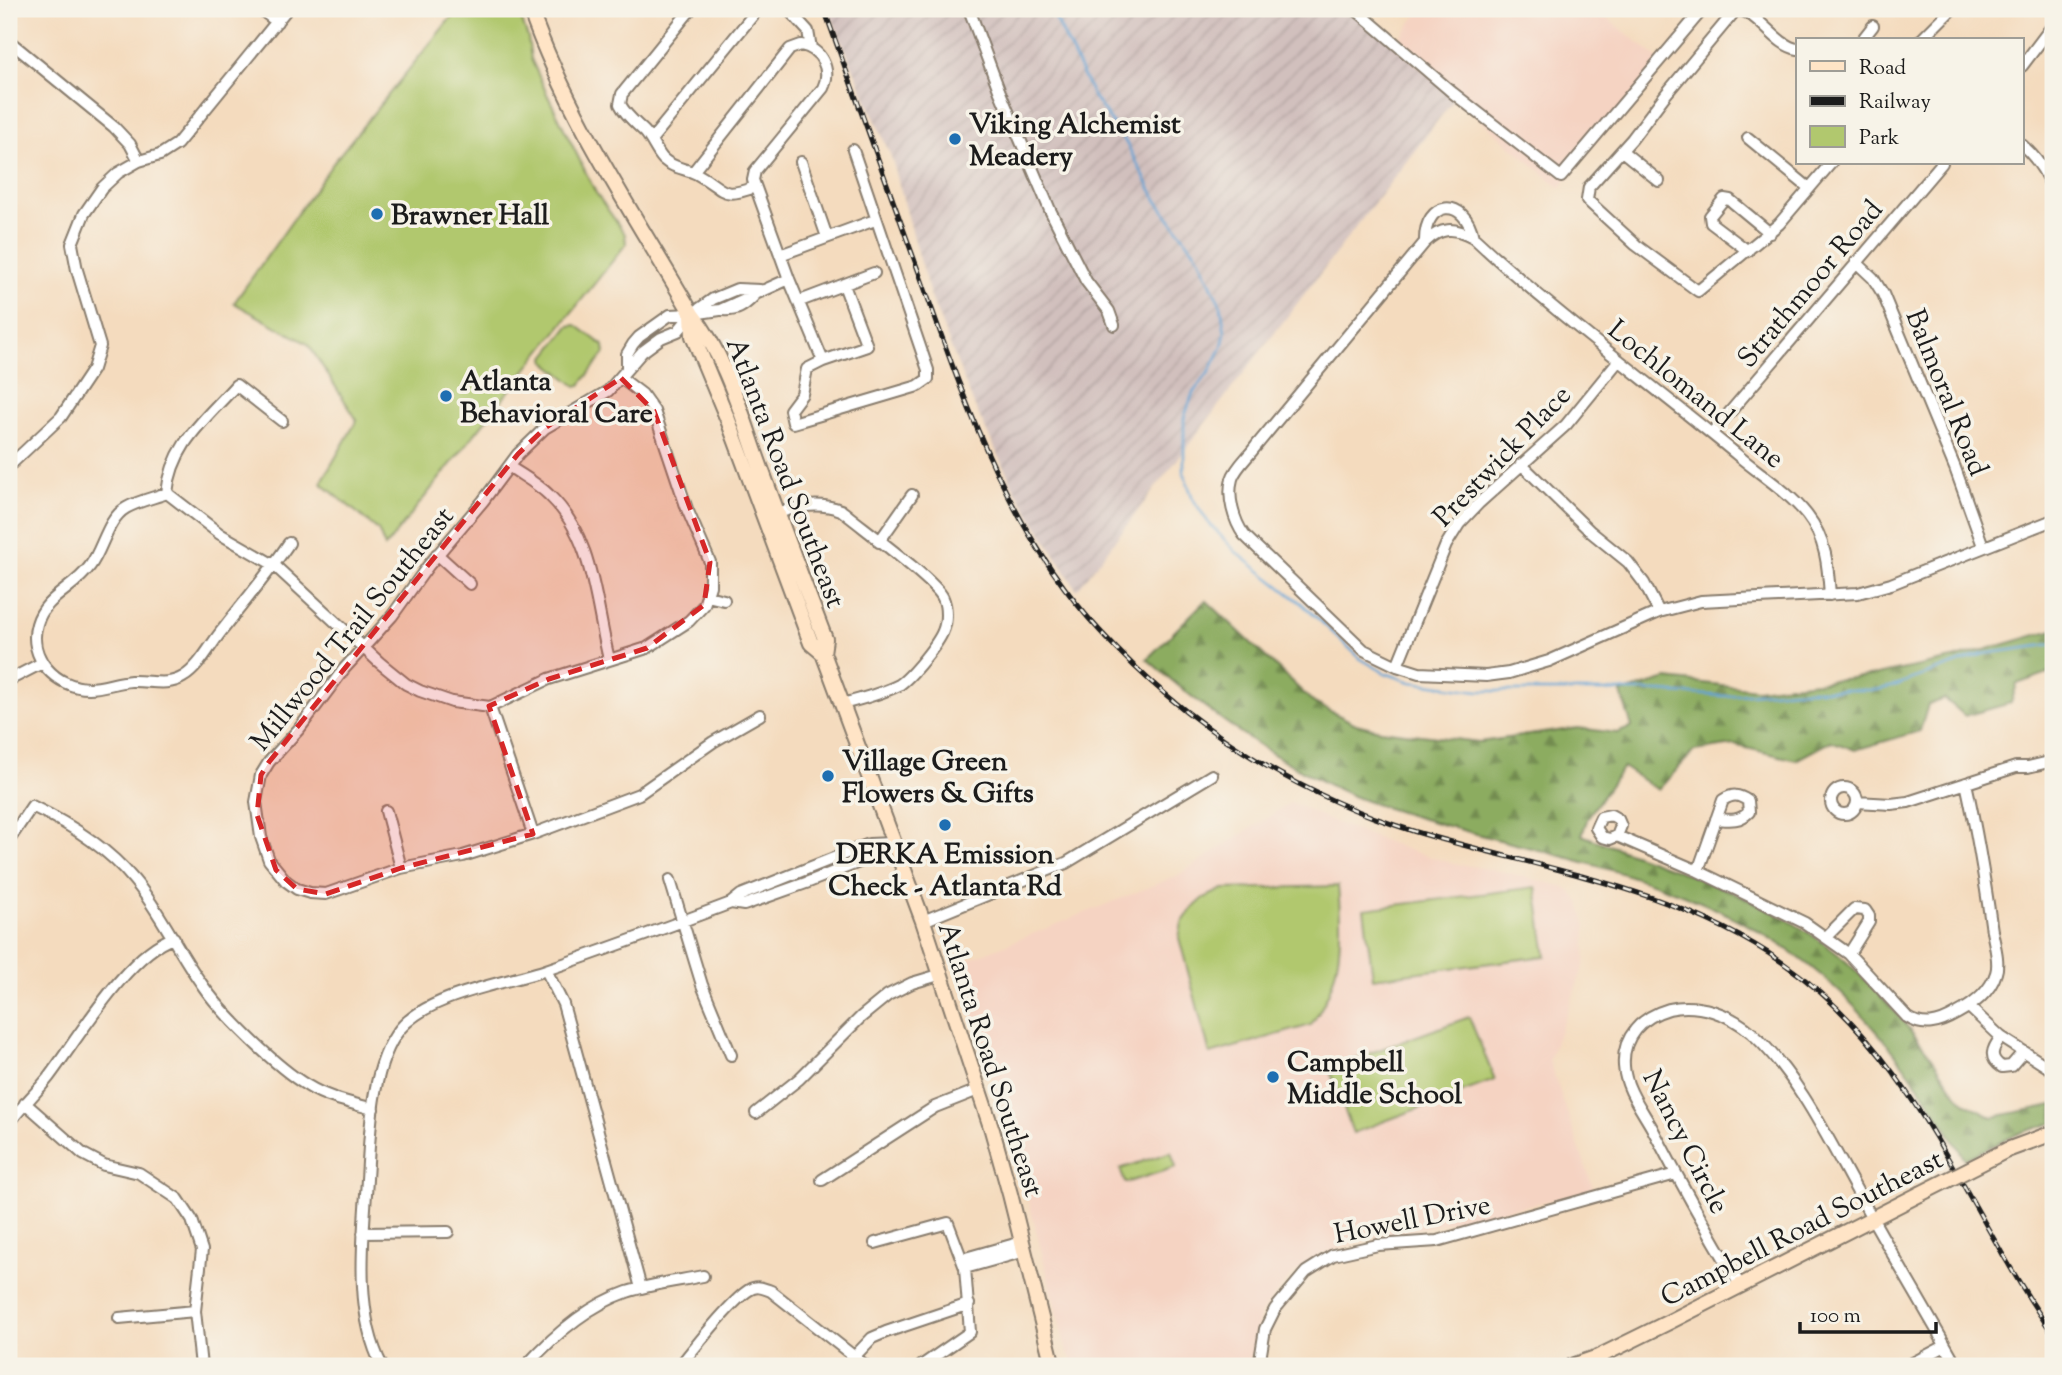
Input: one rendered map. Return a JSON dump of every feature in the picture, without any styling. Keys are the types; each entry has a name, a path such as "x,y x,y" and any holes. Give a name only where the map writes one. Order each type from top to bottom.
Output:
{"main road":[{"name":"Atlanta Road Southeast","path":"530,9 556,74 612,183 692,314 706,331 723,369 825,639 823,653 923,921 1002,1162 1053,1366"},
{"name":"Atlanta Road Southeast","path":"692,314 693,336 728,420 811,643 823,653"},
{"name":"Campbell Road Southeast","path":"1572,1366 1601,1356 2007,1150 2053,1133"}],"street":[{"path":"260,9 276,22"},
{"path":"9,466 61,417 93,369 100,346 76,270 72,244 84,214 102,188 118,173 160,155 177,144 287,9"},
{"path":"691,9 620,100 625,113 652,140 665,160 679,169 693,172 724,193 737,194 755,187"},
{"path":"652,140 758,9"},
{"path":"788,9 808,31 811,48 824,64 827,80 755,171 752,180 823,361"},
{"path":"969,9 999,90 1050,210 1086,281 1109,311 1114,325"},
{"path":"1355,9 1453,93 1561,177 1703,9"},
{"path":"1923,38 1952,9"},
{"path":"1796,49 1780,42 1748,12 1735,11 1590,187 1587,200 1636,246 1698,291 1770,233 1829,164"},
{"path":"2024,62 2053,25"},
{"path":"1864,38 1873,26"},
{"path":"9,41 114,127 130,144 139,162"},
{"path":"693,172 790,49 801,45 811,48"},
{"path":"1748,138 1809,188"},
{"path":"2024,147 2032,153 2049,179 2053,191"},
{"path":"844,285 867,346 807,369 802,394 790,410 793,424 918,386 928,379 928,370 853,150"},
{"path":"1622,151 1659,181"},
{"path":"801,162 827,237"},
{"name":"Strathmoor Road","path":"1712,433 1941,164"},
{"path":"1748,251 1711,223 1710,216 1724,199 1730,200 1770,233"},
{"name":"Lochlomand Lane","path":"1425,242 1425,229 1436,211 1448,209 1461,212 1467,218 1473,237 1492,254 1807,514 1820,534 1830,596"},
{"path":"780,254 875,220"},
{"path":"1473,237 1447,229 1434,233 1425,242 1256,446 1232,479 1232,510 1244,535 1364,650 1419,673 1486,676 1508,673 1549,661 1659,612 1701,601 1830,596 1886,586 2053,520"},
{"name":"Balmoral Road","path":"1856,262 1873,278 1883,294 1955,468 1983,546"},
{"path":"800,301 874,273"},
{"path":"692,314 720,310 789,279"},
{"path":"692,314 713,299 737,289 760,290"},
{"name":"Millwood Trail Southeast","path":"627,367 627,354 639,337 670,314 692,314"},
{"name":"Millwood Trail Southeast","path":"297,889 276,870 261,837 256,802 261,775 269,762 299,729 344,669 392,616 518,454 545,428 597,399 621,378 627,367 652,344 678,331 692,314"},
{"name":"Prestwick Place","path":"1397,666 1446,545 1459,524 1566,425 1619,360"},
{"path":"167,494 220,534 274,565 407,684 452,702 490,707 549,679 647,648 697,614 707,596 710,562 687,509 654,411 642,394 621,378"},
{"path":"167,494 169,474 176,455 190,434 236,385 282,421"},
{"path":"1521,464 1591,532 1628,562 1644,583 1659,612"},
{"path":"510,467 549,495 577,532 587,557 609,659"},
{"path":"167,494 124,509 115,518 91,566 43,609 36,626 35,640 42,663 59,680 86,688 132,681 162,683 182,678 192,670 289,543"},
{"path":"879,542 912,495"},
{"path":"778,513 814,505 841,510 937,589 944,599 946,618 943,631 909,676 898,685 842,704"},
{"path":"438,554 470,584"},
{"path":"707,596 724,600"},
{"path":"9,680 42,663"},
{"path":"490,707 533,834"},
{"path":"289,901 297,889 326,894 401,867 463,856 533,834 650,788 713,742 760,715"},
{"path":"1857,802 1908,802 2015,767 2053,761"},
{"path":"923,921 1066,863 1212,775"},
{"path":"1617,836 1773,905 1827,936 1849,954 1907,1017 1916,1023 1929,1025 1969,1007 1989,987 1997,970 1988,901 1966,783"},
{"path":"9,840 32,806 59,818 104,850 133,878 174,938 201,984 241,1029 309,1087 373,1109"},
{"path":"386,811 401,867"},
{"path":"1698,871 1716,820"},
{"path":"382,1366 371,1340 365,1314 363,1233 373,1109 384,1057 400,1030 421,1010 446,999 546,970 682,921 731,903 741,894 869,844 893,843"},
{"path":"670,880 702,985 731,1055"},
{"path":"1827,936 1854,909 1865,910 1869,922 1849,954"},
{"path":"9,1123 47,1080 104,1001 137,962 161,942 174,938"},
{"path":"546,970 563,1004 641,1288"},
{"path":"756,1113 799,1079 861,1017 888,995 912,983 939,975"},
{"name":"Nancy Circle","path":"1740,1285 1626,1080 1625,1049 1634,1031 1647,1018 1668,1010 1692,1007 1710,1010 1740,1023 1765,1046 1808,1102 1957,1366"},
{"path":"1969,1007 2001,1037 2052,1071"},
{"path":"2001,1037 1992,1057 2002,1067 2011,1066 2023,1052"},
{"path":"822,1180 935,1107 978,1090"},
{"path":"25,1103 83,1154 104,1165 139,1173 178,1199 192,1220 202,1250 195,1311 201,1366"},
{"name":"Howell Drive","path":"1259,1366 1265,1329 1272,1314 1298,1279 1324,1259 1346,1251 1378,1245 1431,1242 1676,1174"},
{"path":"876,1243 948,1223 964,1264 970,1332 921,1366"},
{"path":"363,1233 448,1232"},
{"path":"964,1264 1023,1247"},
{"path":"526,1366 571,1323 615,1297 641,1288 703,1276"},
{"path":"680,1366 738,1300 750,1289 760,1287 771,1290 866,1366"},
{"path":"854,1357 872,1338 968,1304"},
{"path":"119,1318 195,1311"},
{"path":"1907,1366 1945,1346"}],"highlighted area":[{"path":"621,378 654,411 710,562 704,605 647,648 549,679 489,706 533,834 401,868 326,894 297,889 276,870 257,815 261,775 269,762 518,454 545,428"}],"shaded area":[{"path":"828,9 1354,9 1455,98 1077,590 1015,490 974,405 930,295 892,159"},
{"path":"1422,9 1596,9 1660,60 1560,188 1455,98 1396,43"},
{"name":"Campbell Middle School","path":"1291,802 1329,820 1411,851 1452,863 1505,872 1565,887 1574,895 1580,903 1586,924 1585,963 1549,1060 1594,1191 1370,1239 1321,1254 1291,1276 1261,1313 1249,1366 1075,1364 1067,1352 1014,1143 955,965 1177,876"}],"green space":[{"path":"458,9 518,9 528,38 531,59 547,94 596,193 625,234 626,244 385,547 378,530 321,483 357,420 308,344 234,303 336,159"},
{"path":"576,325 604,346 605,353 580,385 576,386 546,362 545,357 569,326"},
{"path":"1206,600 1314,703 1356,724 1380,730 1479,742 1578,728 1617,733 1632,727 1621,693 1667,679 1757,689 1877,675 1957,658 2053,630 2053,676 2045,674 2017,684 2011,703 1965,716 1945,699 1928,705 1920,731 1855,750 1831,741 1796,760 1734,745 1694,751 1658,790 1623,767 1588,817 1582,835 1717,886 1784,918 1814,936 1864,978 1886,1002 1964,1102 1993,1117 2053,1105 2053,1123 2020,1133 1965,1159 1912,1076 1871,1025 1824,978 1760,932 1721,911 1640,879 1425,820 1353,796 1271,753 1219,718 1147,659"},
{"path":"1338,886 1338,958 1329,991 1311,1025 1210,1054 1179,938 1182,923 1192,909 1204,898 1223,889"},
{"path":"1536,887 1546,956 1373,978 1364,909"},
{"path":"1469,1017 1495,1080 1353,1133 1329,1068"},
{"path":"1171,1152 1176,1167 1125,1183 1120,1169"}],"waterway":[{"path":"1051,9 1093,96 1125,141 1157,201 1198,256 1221,306 1225,333 1222,347 1210,371 1193,393 1184,418 1184,473 1193,499 1208,522 1236,552 1301,603 1361,659 1385,673 1411,682 1479,691 1643,691 1725,696 1794,690 1876,690 1983,654 2053,644"}],"railway":[{"path":"824,9 956,374 993,465 1040,552 1068,593 1100,631 1133,665 1204,725 1283,776 1325,797 1413,831 1651,897 1741,937 1783,963 1829,1000 1869,1042 1904,1088 2053,1334"}],"place":[{"name":"Viking Alchemist Meadery","path":"955,139"},
{"name":"Brawner Hall","path":"377,214"},
{"name":"Atlanta Behavioral Care","path":"446,396"},
{"name":"Village Green Flowers & Gifts","path":"828,776"},
{"name":"DERKA Emission Check - Atlanta Rd","path":"945,825"},
{"name":"Campbell Middle School","path":"1273,1077"}]}
